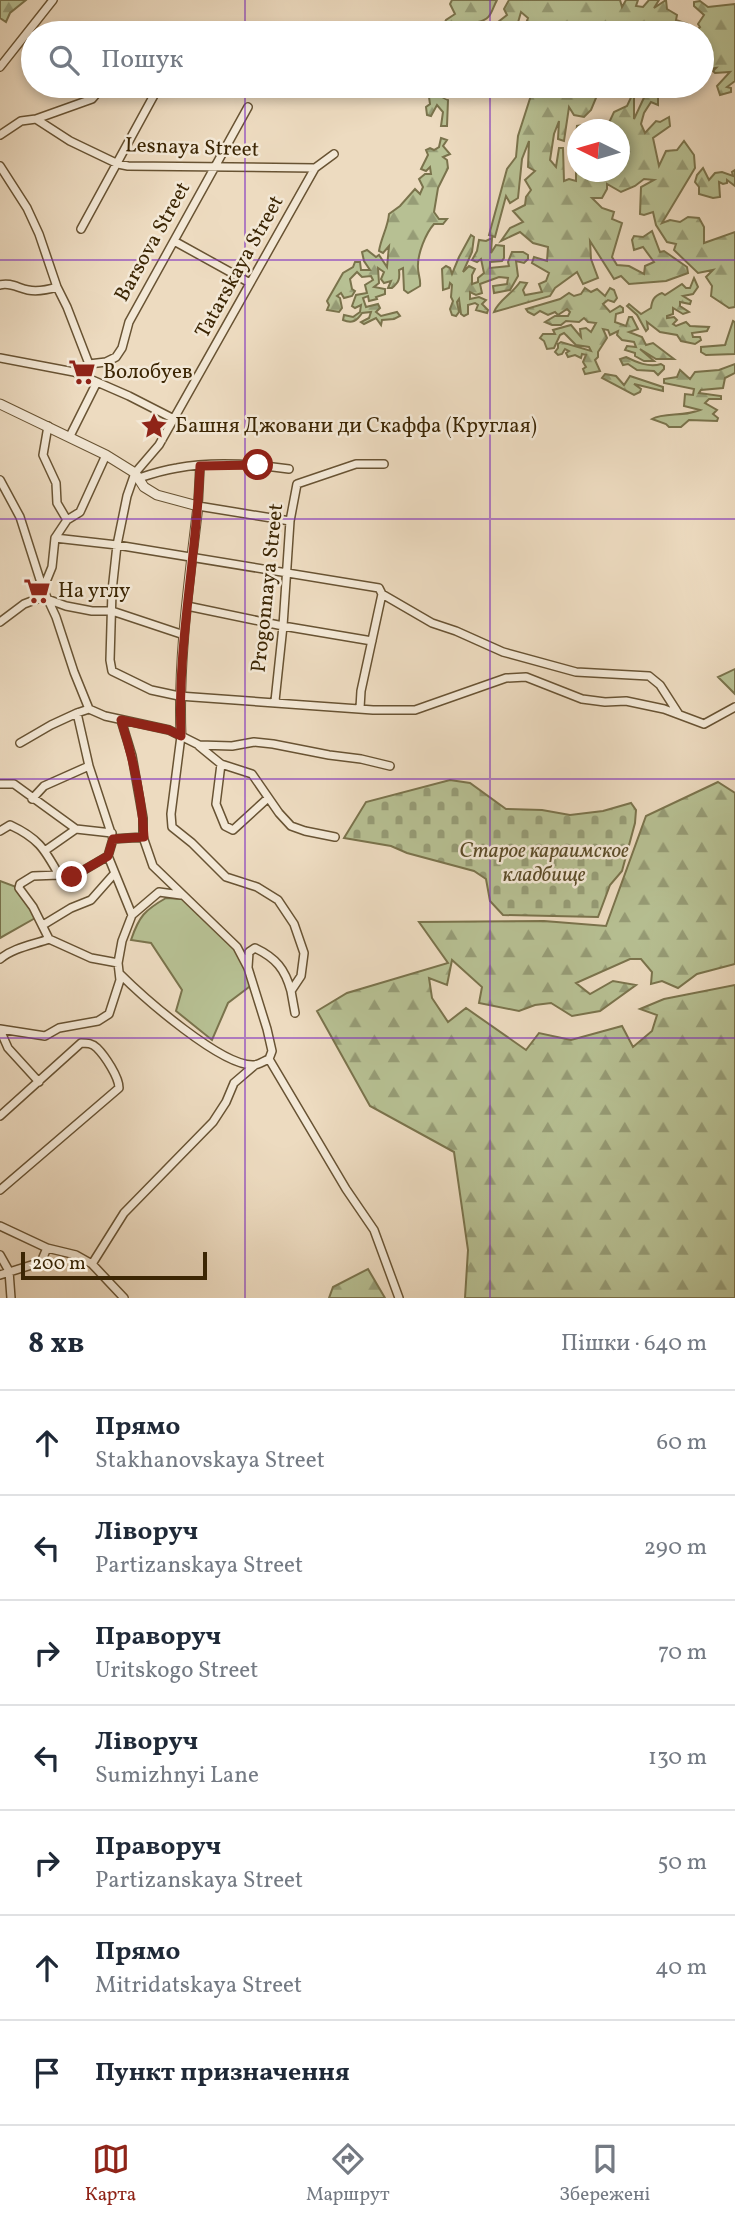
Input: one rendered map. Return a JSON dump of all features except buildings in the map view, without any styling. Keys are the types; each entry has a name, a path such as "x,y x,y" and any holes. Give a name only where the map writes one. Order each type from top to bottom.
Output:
{"street":[{"path":"36,21 53,0"},
{"path":"0,67 21,40"},
{"path":"0,135 21,121 36,120 93,98"},
{"path":"81,229 153,98"},
{"name":"Barsova Street","path":"74,372 89,364 106,362 122,348 129,322 247,107"},
{"name":"Lesnaya Street","path":"36,120 70,141 118,164 314,168"},
{"name":"Tatarskaya Street","path":"137,475 174,419 314,168 334,154"},
{"path":"0,167 0,183"},
{"path":"0,167 27,208 39,234 57,287 89,364"},
{"path":"174,241 250,284"},
{"path":"0,285 6,284 30,291 57,287"},
{"path":"0,358 74,372 174,419"},
{"path":"70,436 97,382"},
{"path":"0,404 106,455 137,475 144,487 157,495 198,506 290,522"},
{"path":"48,426 43,455 56,482 57,503 67,520"},
{"path":"43,589 52,567 55,538 67,520 80,512 106,455"},
{"name":"Progonnaya Street","path":"275,701 288,573 290,522 297,484 356,464 384,464"},
{"path":"137,475 200,466 258,465 289,468"},
{"path":"200,466 179,696 181,736 171,814 172,827 226,877 257,887 278,900 294,924 304,953 301,976 291,991"},
{"path":"137,475 127,496 117,545 112,591 110,660 112,671 151,690 179,696 415,710 506,678 526,677 582,699 626,701 679,714 704,724 735,707"},
{"path":"1,480 20,517 43,589 56,617 89,709"},
{"path":"55,538 117,545 380,591 432,623 503,652 576,672 649,676 660,685 679,714"},
{"path":"360,708 360,691 380,591"},
{"path":"0,622 23,604 47,599 92,611 112,611 184,635"},
{"path":"187,606 372,641"},
{"path":"20,743 51,725 89,709 121,720 159,727 199,745 221,764 252,775 291,826 335,837"},
{"path":"77,713 89,766 113,836 108,856 132,915"},
{"path":"92,1264 124,1213 213,1122 234,1083 254,1065 269,1059 272,1051 248,968 237,947 153,866 144,837 132,756 121,720"},
{"path":"199,745 273,744 390,766"},
{"path":"221,764 216,804 225,826 233,830 268,798"},
{"path":"32,799 44,786 89,766"},
{"path":"0,784 14,784 76,829 113,836 144,837"},
{"path":"0,831 10,825 26,833 46,850 59,875"},
{"path":"46,850 76,829"},
{"path":"48,939 43,925 19,888 20,884 33,876 72,877 108,856"},
{"path":"43,925 71,908 91,900 114,874"},
{"path":"0,1030 45,1035 67,1025 98,1021 109,1014 120,980 118,963 122,940 132,915 159,892 181,895"},
{"path":"0,959 9,951 48,939 90,958 118,963"},
{"path":"248,968 249,952 255,948 279,964 286,975 295,1013"},
{"path":"120,973 152,1003 230,1059 254,1065"},
{"path":"0,1030 8,1048 39,1082"},
{"path":"0,1116 75,1046 89,1042 96,1047 119,1081 119,1088 0,1190"},
{"path":"269,1059 346,1189 374,1230 399,1298"},
{"path":"0,1226 47,1248 76,1255 92,1264 124,1298"},
{"path":"0,1275 41,1262 47,1248"},
{"path":"0,1255 9,1271 11,1298"}],"green space":[{"path":"0,0 26,0 10,13 6,22 0,18"},
{"path":"452,0 497,0 489,17 483,21 446,21 455,14 450,4"},
{"path":"509,0 620,0 622,7 626,0 638,0 636,6 643,7 649,0 659,0 654,8 666,0 667,9 677,15 676,20 679,21 527,21 528,18 521,12 518,21 499,21 507,15 504,9"},
{"path":"700,1 708,7 735,4 735,81 727,87 731,88 731,92 720,95 717,86 730,72 714,72 714,21 700,21 704,15 694,6 694,2"},
{"path":"429,98 448,100 447,126 441,126 443,112 437,105 431,116 427,115 426,107 430,104"},
{"path":"530,98 596,98 591,110 584,117 574,115 569,107 564,141 558,139 559,121 550,160 556,167 559,148 563,148 564,181 567,182 630,182 630,119 611,119 614,112 627,106 631,98 634,98 634,119 644,98 658,98 658,105 651,102 641,124 645,133 656,121 660,122 669,117 670,126 653,138 659,166 666,151 677,150 684,141 694,155 695,168 662,223 670,220 680,222 688,217 699,218 704,227 704,243 735,232 735,307 729,308 711,296 712,286 706,277 713,270 698,273 674,250 676,244 667,242 656,225 653,212 640,214 641,187 654,180 644,179 621,192 607,184 602,198 592,198 602,208 614,212 612,219 622,223 612,257 617,265 629,266 644,274 645,266 654,262 643,247 634,250 632,240 634,236 643,237 652,231 660,252 664,251 687,267 688,273 666,281 629,284 621,276 614,279 590,241 591,259 598,278 583,284 577,272 555,288 550,296 494,312 520,282 527,283 523,290 525,295 542,292 539,284 546,281 549,273 532,263 534,257 547,261 548,247 533,243 520,232 501,241 510,228 523,222 513,211 525,205 531,190 525,180 535,171 528,167 529,141 522,159 518,198 510,203 506,196 495,237 489,235 507,169 516,157 518,136"},
{"path":"441,138 447,140 443,146 450,154 443,157 447,160 448,168 438,188 434,212 439,219 447,219 443,224 434,224 423,244 418,262 420,286 408,293 404,290 403,268 399,270 396,284 388,288 391,281 384,283 381,279 384,272 378,268 379,283 374,287 385,289 385,294 369,301 368,296 363,298 366,307 378,304 380,308 376,312 381,316 397,312 400,316 382,320 381,325 376,318 364,324 361,322 369,318 371,312 362,313 354,321 343,320 344,315 353,317 360,312 361,305 355,308 352,306 356,295 367,293 365,285 373,280 371,276 362,277 357,272 350,279 355,291 352,296 344,298 341,293 337,296 342,308 339,312 327,310 327,301 343,273 353,267 355,262 360,262 361,270 370,270 362,252 367,250 376,257 379,255 387,267 389,246 383,253 379,251 389,214 415,189 420,194 423,187 419,179 425,174 431,174 430,167 426,171 421,169 428,155 426,150 439,147"},
{"path":"703,168 709,180 715,173 722,172 733,176 732,172 735,170 735,186 727,180 727,183 723,184 719,182 720,197 699,194 699,187 695,182"},
{"path":"471,235 474,237 472,252 463,272 469,266 475,269 472,284 478,282 478,278 484,273 481,259 477,262 472,260 479,240 492,238 491,253 496,245 504,246 504,258 502,261 490,262 490,268 509,266 512,252 523,252 528,255 528,259 524,263 516,261 518,276 510,290 494,293 493,286 507,284 508,278 499,277 480,284 482,293 476,295 470,292 470,299 479,297 486,300 482,304 488,310 487,313 476,310 478,305 475,303 468,305 468,314 464,316 461,314 459,299 459,312 456,316 452,315 450,309 453,301 452,285 450,283 449,288 443,290 442,269 446,266 450,268 452,274"},
{"path":"694,278 698,287 693,294 683,296 691,301 690,304 680,302 680,306 689,312 683,314 673,308 673,314 667,318 674,317 677,320 673,324 676,326 686,322 690,326 709,327 707,331 692,333 693,337 700,337 701,340 695,344 681,341 677,335 660,332 647,322 646,331 637,315 627,306 629,304 641,314 651,308 657,295 665,295 682,284 690,288"},
{"path":"585,288 591,292 597,289 605,296 610,288 614,290 617,298 614,302 608,300 603,304 610,312 620,306 623,308 623,312 616,314 615,322 626,326 629,317 632,317 638,329 629,332 642,337 646,345 653,343 674,359 656,359 640,349 654,361 644,361 635,356 635,353 625,350 627,346 636,347 634,342 622,340 617,335 618,331 610,335 608,330 603,329 607,338 595,360 600,371 585,374 583,369 586,367 583,362 586,355 582,354 581,358 575,355 568,357 566,353 569,351 565,349 562,354 555,352 561,342 591,351 589,347 576,345 564,333 560,335 554,348 547,349 540,338 543,334 555,334 553,330 571,325 581,337 580,329 586,328 591,332 596,323 588,322 584,318 579,322 566,321 561,325 552,325 545,322 555,316 568,316 570,312 567,309 558,315 555,312 548,315 540,311 534,315 526,309 560,299 569,293 574,296 581,294"},
{"path":"733,321 735,354 706,355 701,352 701,347 725,345"},
{"path":"626,357 647,365 661,364 664,369 658,375 654,371 637,370 628,364 623,365 620,359"},
{"path":"735,364 735,373 725,378 723,388 701,390 699,393 721,396 721,399 709,399 705,403 717,410 713,414 718,418 717,421 689,420 681,427 669,427 652,419 700,410 684,406 685,394 693,395 694,389 664,383 664,379 677,377 680,370 690,379 695,372 719,370"},
{"path":"605,374 616,376 624,385 630,376 663,387 663,391 634,384 641,389 634,395 602,378"},
{"path":"735,669 735,694 718,677"},
{"name":"Старое караимское кладбище","path":"450,780 470,783 506,809 542,810 570,815 603,811 631,803 636,810 635,823 622,871 610,885 598,917 503,915 490,901 486,879 474,871 391,846 344,838 366,802"},
{"path":"718,782 735,793 735,964 697,974 678,988 662,981 651,984 652,972 641,959 630,959 576,983 590,994 613,981 636,985 600,1011 572,1016 551,1003 519,1011 479,1003 482,987 452,960 447,985 429,978 432,998 448,1022 466,1008 526,1050 539,1033 571,1040 622,1026 633,1047 652,1031 657,1015 640,1009 664,999 735,985 735,1298 465,1298 468,1250 454,1152 370,1106 317,1011 347,993 448,963 419,922 544,921 606,926 646,816"},
{"path":"0,881 19,888 37,917 0,938"},
{"path":"166,898 183,899 237,950 253,984 228,1003 212,1040 176,1011 182,990 151,943 131,940 144,914"},
{"path":"368,1269 385,1298 329,1298 333,1287"}],"place":[{"name":"Волобуев","path":"82,372"},
{"name":"Башня Джовани ди Скаффа (Круглая)","path":"154,426"},
{"name":"На углу","path":"37,591"}],"route":[{"path":"72,877 108,856 113,839 144,837 132,756 121,720 169,730 181,736 179,696 200,466 258,465"}]}
